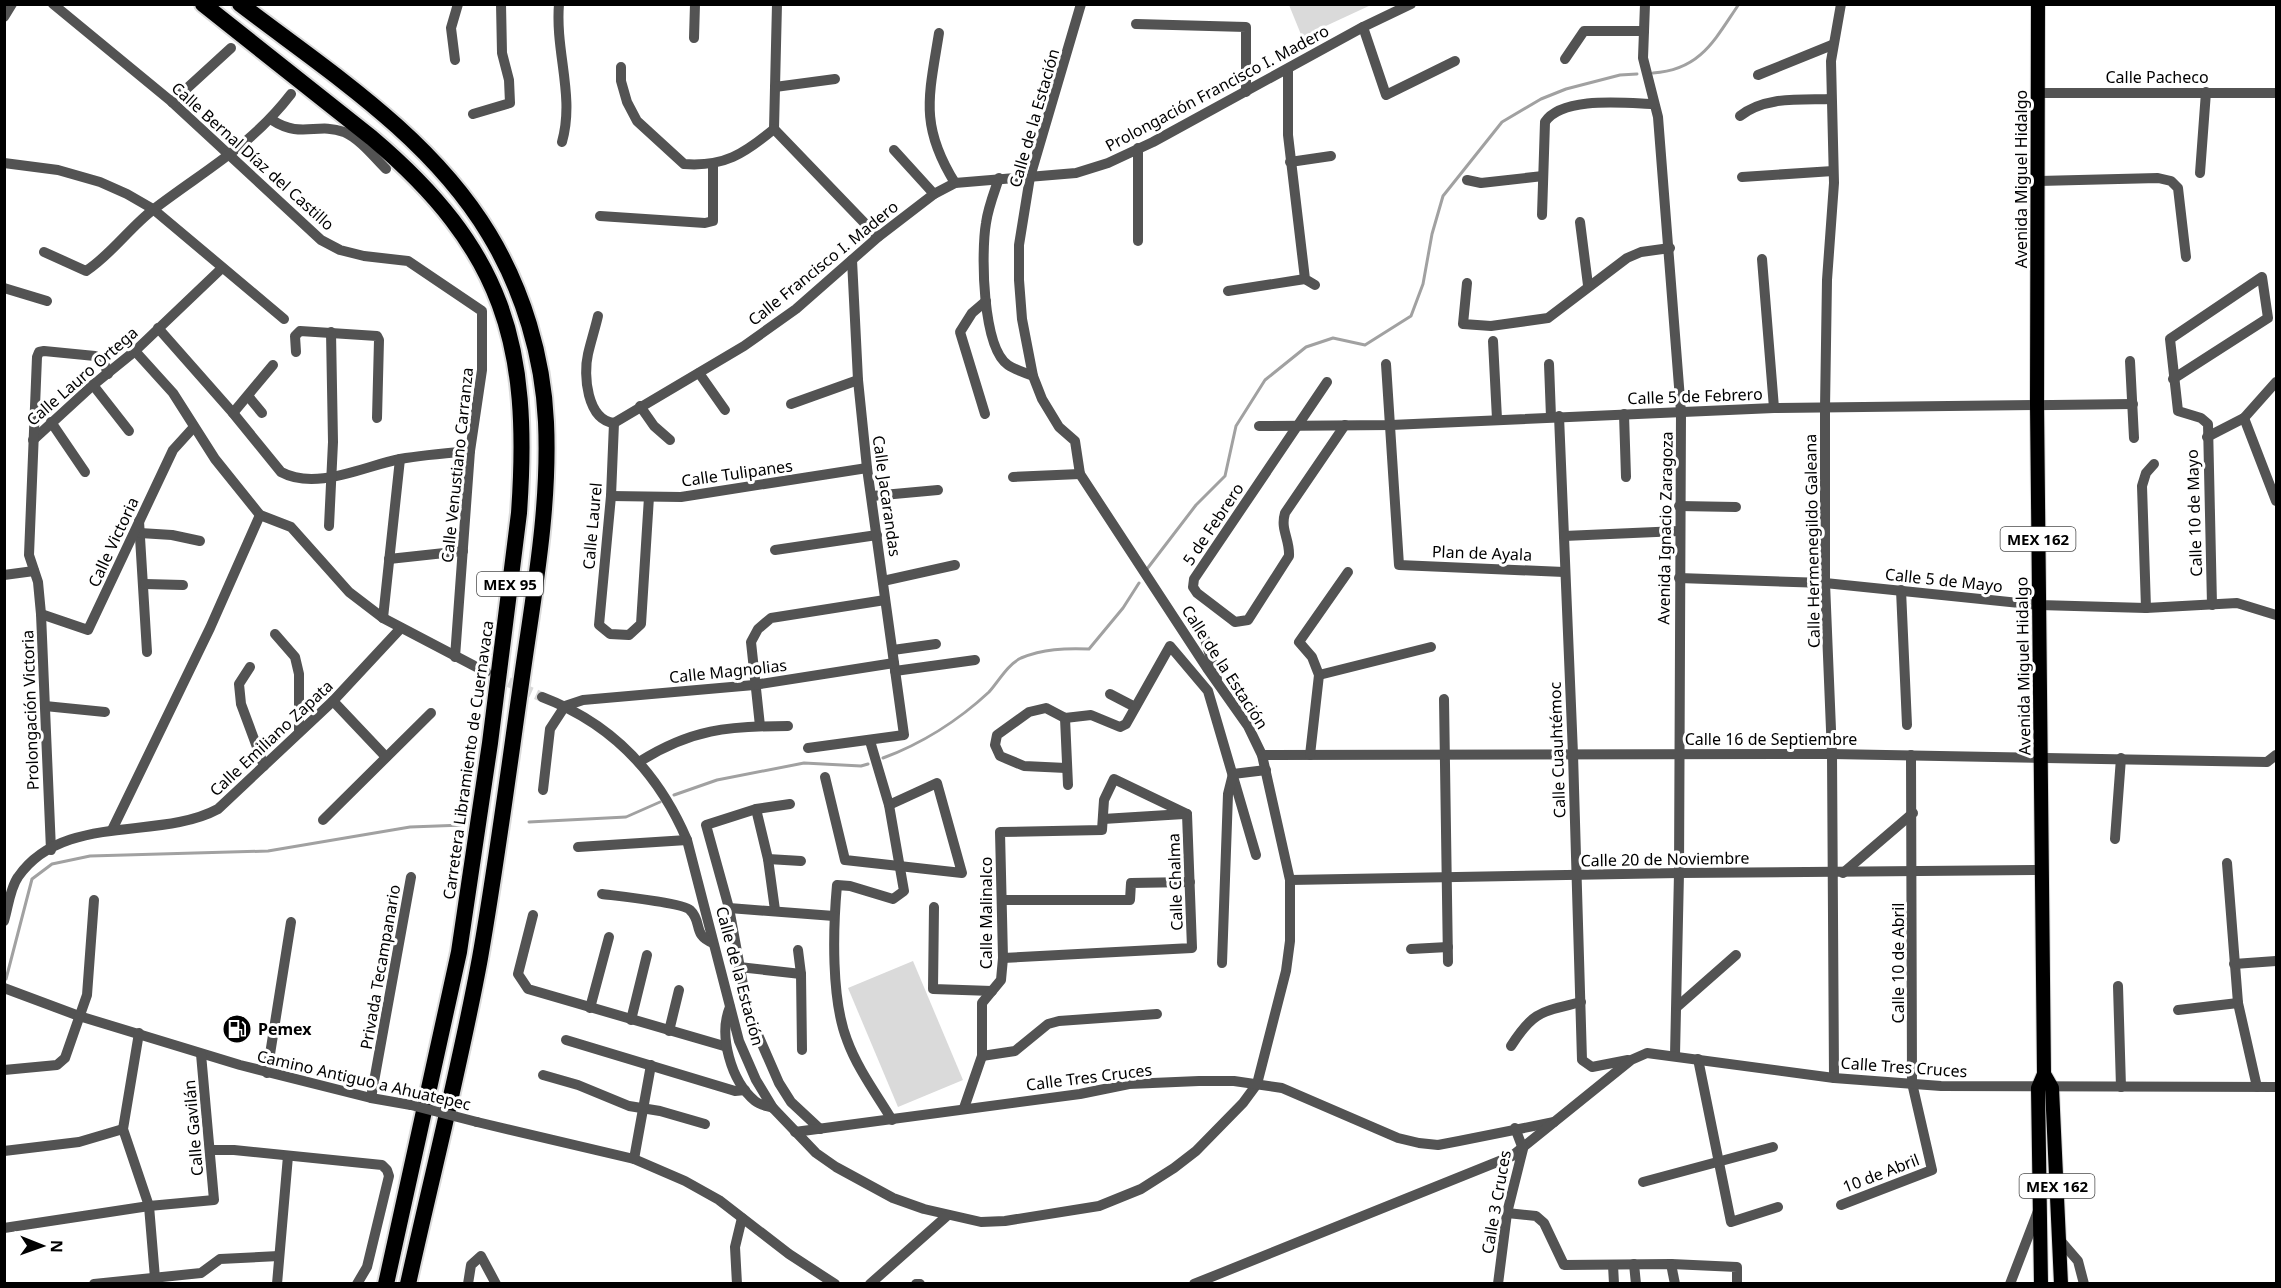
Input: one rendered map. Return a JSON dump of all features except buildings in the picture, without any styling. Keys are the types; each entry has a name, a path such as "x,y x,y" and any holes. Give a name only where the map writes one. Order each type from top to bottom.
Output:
{"highway":[{"name":"Carretera Libramiento de Cuernavaca","path":"203,4 372,138 398,160 446,209 496,294 508,324 519,379 522,467 519,513 471,873 451,994 386,1284"},
{"name":"MEX 95","path":"240,4 413,140 464,198 489,233 516,288 527,318 541,374 546,421 544,516 512,745 480,957 408,1284"}],"main road":[{"name":"Avenida Miguel Hidalgo","path":"2038,4 2037,404 2044,1074 2061,1284"},
{"name":"Avenida Miguel Hidalgo","path":"2041,1284 2040,1205 2045,1088"}],"street":[{"path":"4,17 12,4"},
{"name":"Calle Bernal Díaz del Castillo","path":"53,4 172,102 321,240 340,250 364,256 408,261 482,311"},
{"path":"455,60 451,28 458,4"},
{"path":"473,114 510,103 509,80 502,53 501,4"},
{"path":"559,4 558,36 568,100 568,121 562,142"},
{"path":"694,38 695,4"},
{"path":"777,4 774,129 878,237"},
{"name":"Calle de la Estación","path":"542,697 597,723 639,762 658,784 674,810 687,840 707,909 713,944 730,1007 748,1062 772,1108 816,1152 861,1182 893,1198 948,1215 981,1222 1005,1221 1099,1206 1141,1189 1174,1168 1196,1151 1243,1103 1257,1084 1286,971 1290,941 1290,880 1262,755 1248,726 1218,680 1207,668 1080,474 1075,441 1059,427 1042,399 1034,376 1022,319 1018,280 1019,245 1030,177 1081,4"},
{"name":"Prolongación Francisco I. Madero","path":"1030,177 1076,173 1138,148 1288,70 1363,27 1412,4"},
{"name":"Avenida Ignacio Zaragoza","path":"1645,4 1643,58 1658,117 1681,412 1678,531 1678,1006 1675,1055"},
{"name":"Calle Hermenegildo Galeana","path":"1834,1078 1837,873 1824,583 1827,280 1833,171 1832,45 1840,4"},
{"path":"1136,24 1246,27 1246,92"},
{"path":"1363,27 1386,95 1455,61"},
{"path":"1565,59 1584,31 1644,31"},
{"path":"939,33 927,106 936,147 955,183"},
{"path":"1758,75 1832,45"},
{"path":"172,102 231,48"},
{"path":"621,67 621,81 627,102 637,121 684,164 713,164 747,152 774,129"},
{"path":"1288,70 1290,162 1305,279"},
{"path":"775,87 835,79"},
{"path":"2200,173 2206,92"},
{"name":"Calle Pacheco","path":"2038,93 2277,93"},
{"path":"44,252 86,271 153,209 230,156 272,120 291,94"},
{"path":"1740,116 1758,105 1782,101 1831,99"},
{"path":"1542,215 1545,122 1549,115 1580,104 1653,104"},
{"path":"272,120 293,131 319,129 343,132 362,145 386,169"},
{"path":"1138,148 1138,241"},
{"path":"894,150 934,194"},
{"path":"1290,162 1331,156"},
{"path":"4,163 58,170 100,182 153,209 284,319"},
{"path":"600,216 705,223 713,220 713,164"},
{"path":"1742,177 1833,171"},
{"path":"1467,180 1481,183 1543,176"},
{"name":"Calle Francisco I. Madero","path":"614,423 640,405 744,346 796,309 878,237 934,194 955,183 1030,177"},
{"path":"999,178 986,221 983,255 986,301 999,352 1007,364 1034,376"},
{"path":"2039,181 2158,178 2171,181 2178,188 2186,257"},
{"path":"1580,222 1588,285"},
{"path":"1467,283 1464,324 1491,326 1548,318 1588,285 1627,258 1641,252 1670,248"},
{"path":"1762,259 1774,408"},
{"name":"Calle Jacarandas","path":"852,260 858,380 867,468 904,735 870,741"},
{"name":"Calle Lauro Ortega","path":"33,440 93,385 135,351 221,268"},
{"path":"2173,379 2268,318 2262,277 2170,339 2173,379 2178,411 2200,418 2208,424 2207,437"},
{"path":"1228,291 1305,279 1315,285"},
{"path":"4,288 47,301"},
{"path":"985,414 960,332 972,313 986,301"},
{"name":"Calle Venustiano Carranza","path":"455,657 470,451 482,370 482,311"},
{"path":"598,316 588,354 592,406 605,422 614,423"},
{"path":"155,332 234,412 281,472 303,478 333,476 400,459 470,451"},
{"path":"296,352 296,332 373,334 379,340 377,418"},
{"path":"329,526 333,476 332,332"},
{"path":"1493,341 1497,419"},
{"path":"135,351 172,393 193,428 260,515 291,527 334,578 383,618 486,672"},
{"name":"Prolongación Victoria","path":"51,850 41,614 38,582 29,555 39,352 95,356 103,360 108,374"},
{"path":"2130,361 2134,438"},
{"path":"1386,364 1391,425"},
{"name":"Calle Cuauhtémoc","path":"1549,364 1564,536 1582,1060 1592,1067 1602,1065 1610,1078"},
{"path":"234,412 273,365"},
{"path":"699,373 725,410"},
{"path":"791,404 858,380"},
{"name":"5 de Febrero","path":"1327,382 1194,579 1193,587 1197,593 1235,622 1248,620 1290,556 1290,546 1283,534 1282,523 1285,513 1345,425"},
{"path":"93,385 129,431"},
{"name":"Calle 10 de Mayo","path":"2212,605 2207,437 2244,418 2275,385"},
{"path":"248,396 262,414"},
{"name":"Calle 5 de Febrero","path":"1259,426 1391,425 1774,408 2133,404"},
{"path":"640,405 654,426 670,440"},
{"path":"1624,414 1626,477"},
{"path":"2244,418 2277,501"},
{"path":"51,422 85,472"},
{"name":"Calle Laurel","path":"614,423 611,496 599,625 603,631 629,635 641,624 649,497"},
{"name":"Plan de Ayala","path":"1391,425 1399,566 1564,572"},
{"name":"Calle Victoria","path":"41,614 88,630 173,450 193,428"},
{"path":"383,618 400,459"},
{"path":"2146,608 2142,486 2146,473 2154,464"},
{"name":"Calle Tulipanes","path":"611,496 681,497 867,468"},
{"path":"1013,477 1080,474"},
{"path":"872,496 938,490"},
{"path":"1679,506 1736,507"},
{"path":"112,830 210,628 260,515"},
{"path":"139,521 145,584 147,652"},
{"path":"1564,536 1678,531"},
{"path":"140,533 172,535 200,541"},
{"path":"776,550 878,535"},
{"path":"389,559 464,551"},
{"path":"883,581 955,565"},
{"path":"4,574 20,575 34,571"},
{"path":"1310,755 1318,675 1312,657 1299,642 1348,572"},
{"name":"Calle 5 de Mayo","path":"1679,578 1824,583 2039,605 2146,608 2237,603 2277,615"},
{"path":"145,584 183,585"},
{"path":"1900,590 1907,725"},
{"path":"759,726 751,642 758,628 771,618 885,600"},
{"name":"Calle Emiliano Zapata","path":"4,921 17,879 31,863 51,850 99,831 203,817 218,809 333,701 401,628"},
{"path":"275,634 295,657 299,674 299,732"},
{"path":"1205,639 1218,680 1214,709"},
{"path":"893,650 936,644"},
{"path":"1066,768 1024,766 1000,756 995,745 997,735 1029,712 1046,708 1065,718 1091,716 1120,727 1126,724 1170,646 1208,691 1256,855"},
{"path":"1318,675 1431,646"},
{"name":"Calle Magnolias","path":"565,706 583,700 754,685 895,667 975,660"},
{"path":"250,667 239,684 241,704 264,766"},
{"path":"1110,694 1135,707"},
{"path":"1444,699 1448,962"},
{"path":"333,701 386,757"},
{"path":"45,706 105,712"},
{"path":"543,790 550,729 565,706"},
{"path":"323,820 431,713"},
{"path":"1065,718 1068,785"},
{"path":"639,762 683,738 705,732 759,726 788,726"},
{"path":"808,748 870,741 889,805 904,891 899,897 893,899 850,886 837,885 834,916 838,1015 847,1042 892,1120"},
{"name":"Calle 16 de Septiembre","path":"1262,755 1832,754 2041,756 2267,762 2277,755"},
{"name":"Calle 10 de Abril","path":"1911,755 1913,813 1912,1083 1932,1170"},
{"path":"2115,839 2121,758"},
{"path":"1233,774 1266,770"},
{"path":"1222,963 1228,794 1233,774"},
{"path":"825,777 845,860 962,873 937,783 889,805"},
{"path":"1114,779 1187,814 1103,819 1104,800 1114,779"},
{"path":"790,804 756,809 706,825 729,908 748,1012 779,1083 791,1102 820,1129"},
{"path":"756,809 768,859 775,910"},
{"path":"1837,873 1913,813"},
{"name":"Calle Chalma","path":"1003,958 1192,948 1187,814"},
{"name":"Calle Malinalco","path":"964,1108 982,1056 982,1003 1001,980 1003,900 1000,832 1102,830 1103,819"},
{"path":"578,847 687,840"},
{"path":"768,859 801,861"},
{"path":"2228,863 2238,1003 2257,1088"},
{"name":"Calle 20 de Noviembre","path":"1290,880 1679,873 2041,870"},
{"name":"Privada Tecampanario","path":"372,1098 411,877"},
{"path":"1003,900 1130,900 1131,883 1190,882"},
{"path":"602,894 684,906 695,917 698,930 704,940 713,944"},
{"path":"4,1070 57,1065 65,1058 87,995 94,900"},
{"path":"934,907 933,989 992,991"},
{"path":"729,908 834,916"},
{"path":"533,915 518,974 521,983 528,989 724,1046"},
{"path":"267,1073 291,922"},
{"path":"590,1008 609,937"},
{"path":"1411,949 1448,947"},
{"path":"798,950 801,974 802,1050"},
{"path":"631,1020 647,955"},
{"path":"1678,1006 1736,955"},
{"path":"2234,964 2277,961"},
{"path":"739,967 801,974"},
{"path":"2118,986 2121,1087"},
{"name":"Camino Antiguo a Ahuatepec","path":"4,988 79,1016 267,1073 411,1105 634,1160 685,1181 719,1200 789,1254 835,1284"},
{"path":"669,1031 679,990"},
{"path":"1511,1046 1527,1022 1544,1012 1581,1002"},
{"path":"2178,1010 2238,1003"},
{"path":"730,1007 725,1018 724,1046 745,1090 757,1103 772,1108"},
{"path":"982,1056 1015,1051 1048,1024 1059,1020 1157,1014"},
{"path":"139,1033 123,1129 149,1206 155,1278"},
{"path":"566,1040 735,1091 745,1090"},
{"name":"Calle Tres Cruces","path":"1194,1284 1512,1156 1631,1060 1647,1053 1834,1078 1912,1083 2045,1088 2277,1087"},
{"name":"Calle Gavilán","path":"149,1206 214,1200 201,1054"},
{"path":"1698,1059 1731,1222 1778,1207"},
{"path":"1602,1065 1631,1060"},
{"path":"634,1160 651,1065"},
{"path":"543,1075 643,1109 660,1111 705,1124"},
{"name":"Calle Tres Cruces","path":"795,1132 1080,1094 1129,1084 1234,1081 1282,1088 1398,1138 1419,1143 1459,1142 1515,1128 1554,1122"},
{"name":"Calle 3 Cruces","path":"1498,1284 1507,1213 1523,1149 1515,1128"},
{"path":"4,1151 80,1142 123,1129"},
{"path":"1643,1182 1773,1148"},
{"path":"210,1150 234,1150 382,1165 387,1170 386,1189 367,1267 357,1284"},
{"path":"277,1284 288,1156"},
{"name":"10 de Abril","path":"1841,1205 1932,1170"},
{"path":"2010,1284 2040,1205"},
{"path":"4,1228 149,1206"},
{"path":"1507,1213 1536,1216 1544,1223 1564,1265 1671,1264 1737,1267 1737,1284"},
{"path":"870,1284 948,1215"},
{"path":"737,1284 735,1247 742,1218"},
{"path":"2059,1239 2078,1261 2084,1284"},
{"path":"94,1284 201,1273 220,1259 279,1256"},
{"path":"468,1284 471,1265 481,1256 496,1284"},
{"path":"1634,1264 1636,1284"},
{"path":"1671,1264 1675,1284"},
{"path":"1613,1265 1614,1284"}],"shaded area":[{"path":"1289,5 1371,5 1302,37"},
{"path":"913,961 963,1080 898,1107 848,988"}],"waterway":[{"path":"1653,73 1669,71 1695,59 1714,40 1739,4"},
{"path":"1147,569 1196,505 1225,476 1236,426 1265,380 1306,347 1333,338 1365,345 1411,316 1423,284 1432,234 1443,196 1502,122 1541,99 1566,89 1620,75 1637,74"},
{"path":"883,758 911,746 952,721 989,692 1008,669 1021,658 1054,650 1089,649 1123,608 1139,583"},
{"path":"674,795 717,780 804,763 861,766 868,764"},
{"path":"529,822 626,817 660,802"},
{"path":"6,979 32,879 52,864 90,856 268,851 410,827 464,825"}],"tunnel":[{"path":"495,676 542,697"}],"place":[{"name":"Pemex","path":"237,1029"}]}
